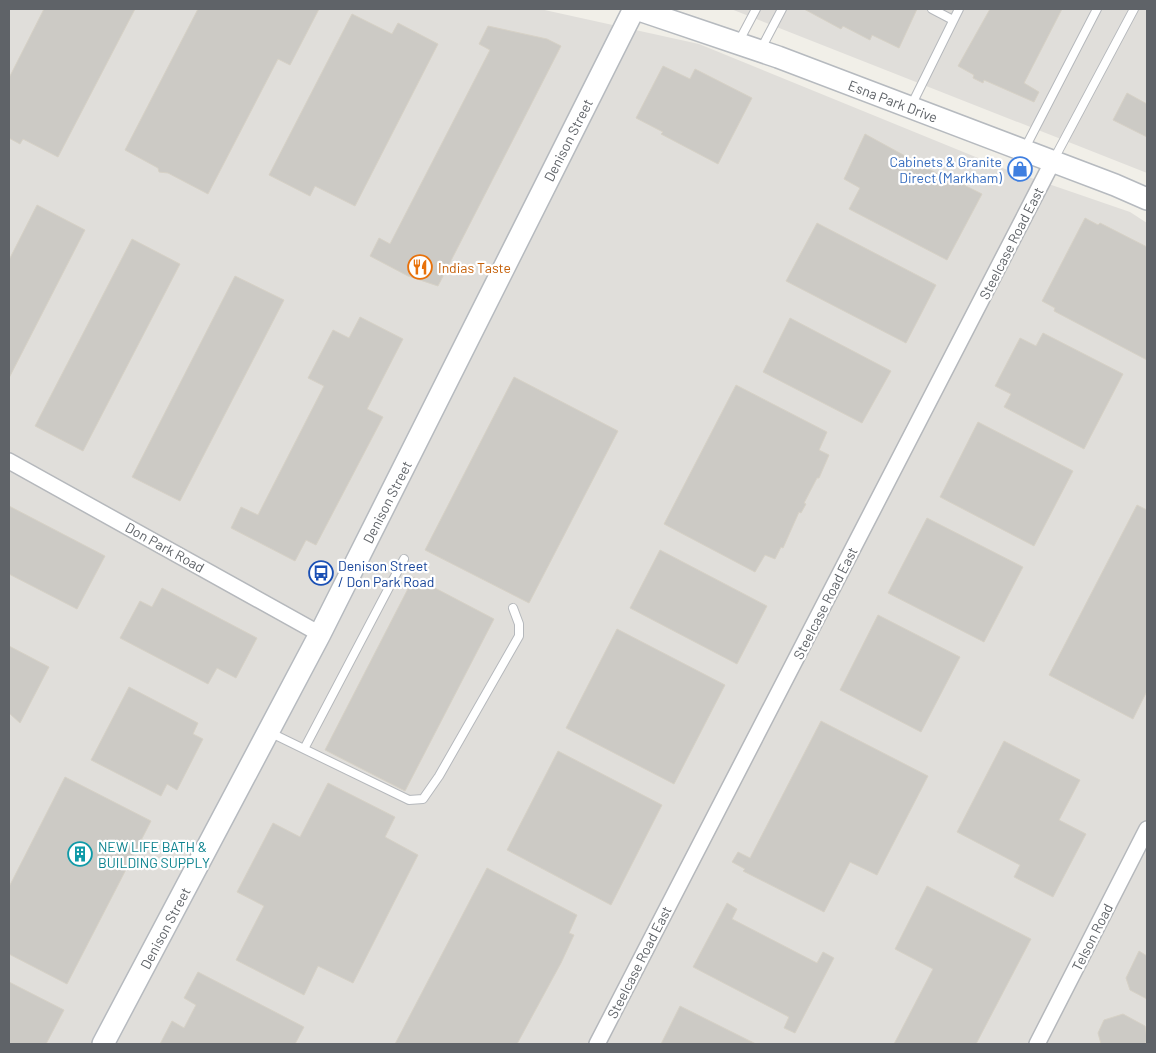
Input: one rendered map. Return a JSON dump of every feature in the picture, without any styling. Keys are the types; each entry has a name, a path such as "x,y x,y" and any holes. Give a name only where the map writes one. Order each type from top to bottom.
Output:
{"street":[{"name":"Esna Park Drive","path":"635,9 760,50 1053,161 1147,199"},
{"name":"Denison Street","path":"103,1044 320,634 635,9"},
{"name":"Steelcase Road East","path":"596,1044 1053,161"},
{"name":"Don Park Road","path":"9,461 320,634"},
{"name":"Telson Road","path":"1037,1044 1147,829"}],"lane":[{"path":"738,42 756,9"},
{"path":"760,50 782,9"},
{"path":"932,9 954,20"},
{"path":"910,107 959,9"},
{"path":"1024,150 1097,9"},
{"path":"1053,161 1134,9"},
{"path":"304,749 404,558"},
{"path":"269,732 409,800 423,800 473,718 518,636 519,624 512,608"}],"shaded area":[{"path":"9,9 540,9 699,44 1005,169 1130,212 1147,223 1147,1044 9,1044"},
{"path":"731,9 1147,9 1147,173"}],"building":[{"path":"44,9 135,9 58,157 23,139 20,144 9,138 9,78"},
{"path":"198,9 319,9 290,65 278,59 208,194 168,173 159,172 158,168 125,150"},
{"path":"804,9 917,9 899,48 872,35 870,40 843,26 841,29"},
{"path":"990,9 1062,9 1024,83 1039,92 1034,102 984,80 983,83 973,78 974,75 958,66"},
{"path":"352,14 392,34 398,23 438,44 355,206 315,186 310,196 269,175"},
{"path":"488,26 547,39 561,46 438,286 408,276 370,256 379,238 390,244 490,50 479,44"},
{"path":"663,66 690,79 695,69 752,98 718,164 661,134 663,132 636,118"},
{"path":"1127,93 1147,104 1147,137 1113,120"},
{"path":"865,134 947,179 948,177 982,194 947,260 849,209 860,188 844,179"},
{"path":"37,205 85,230 9,378 9,260"},
{"path":"1085,218 1098,225 1100,223 1147,247 1147,360 1054,311 1055,308 1042,301"},
{"path":"817,223 936,285 906,343 786,281"},
{"path":"132,239 180,264 83,451 35,426"},
{"path":"235,276 284,300 180,501 132,477"},
{"path":"360,317 403,339 367,409 383,417 316,545 306,540 295,561 231,528 241,507 258,515 324,386 308,378 333,330 349,338"},
{"path":"790,318 891,371 862,423 763,372"},
{"path":"1043,333 1123,374 1084,449 1004,407 1011,394 995,386 1020,338 1036,346"},
{"path":"514,377 618,431 529,603 425,550"},
{"path":"736,385 827,432 819,450 829,455 819,478 817,478 804,503 806,504 801,513 799,512 783,548 781,547 775,559 765,555 755,572 664,524"},
{"path":"978,422 1073,471 1034,546 940,497"},
{"path":"1137,505 1147,510 1147,691 1133,719 1049,675"},
{"path":"9,506 105,556 77,609 9,574"},
{"path":"927,518 1023,567 984,642 888,593"},
{"path":"660,550 767,606 737,664 630,608"},
{"path":"414,577 494,619 405,791 325,750"},
{"path":"162,588 257,638 236,678 217,668 208,684 120,638 140,601 152,607"},
{"path":"878,615 960,657 921,732 840,690"},
{"path":"617,629 725,685 674,784 566,728"},
{"path":"9,646 49,667 20,723 9,713"},
{"path":"129,687 198,723 193,734 203,739 177,790 167,784 161,796 91,760"},
{"path":"821,721 928,776 877,875 850,862 824,912 743,871 745,869 732,862 738,852 750,858"},
{"path":"1004,741 1080,780 1059,820 1086,834 1053,897 1014,877 1020,865 957,832"},
{"path":"558,751 662,805 611,905 507,850"},
{"name":"NEW LIFE BATH & BUILDING SUPPLY","path":"65,777 151,821 67,984 9,954 9,887"},
{"path":"328,783 395,817 385,837 418,855 353,983 318,966 304,995 236,960 264,906 237,892 273,823 300,837"},
{"path":"487,868 577,915 569,933 574,935 561,963 517,1044 395,1044"},
{"path":"927,886 1031,939 976,1044 894,1044 933,969 895,949"},
{"path":"727,903 737,909 732,919 817,963 823,952 834,958 795,1033 784,1028 789,1017 693,967"},
{"path":"1139,951 1147,956 1147,999 1130,990 1126,978"},
{"path":"198,972 304,1027 295,1044 160,1044 172,1021 184,1028 196,1005 184,998"},
{"path":"9,982 64,1010 46,1044 9,1044"},
{"path":"680,1006 756,1044 661,1044"},
{"path":"1123,1014 1145,1026 1147,1039 1145,1044 1101,1044 1098,1033 1104,1020"}],"place":[{"name":"Cabinets & Granite Direct (Markham)","path":"1020,169"},
{"name":"Indias Taste","path":"420,267"},
{"name":"Denison Street / Don Park Road","path":"321,573"},
{"name":"NEW LIFE BATH & BUILDING SUPPLY","path":"80,854"}]}
